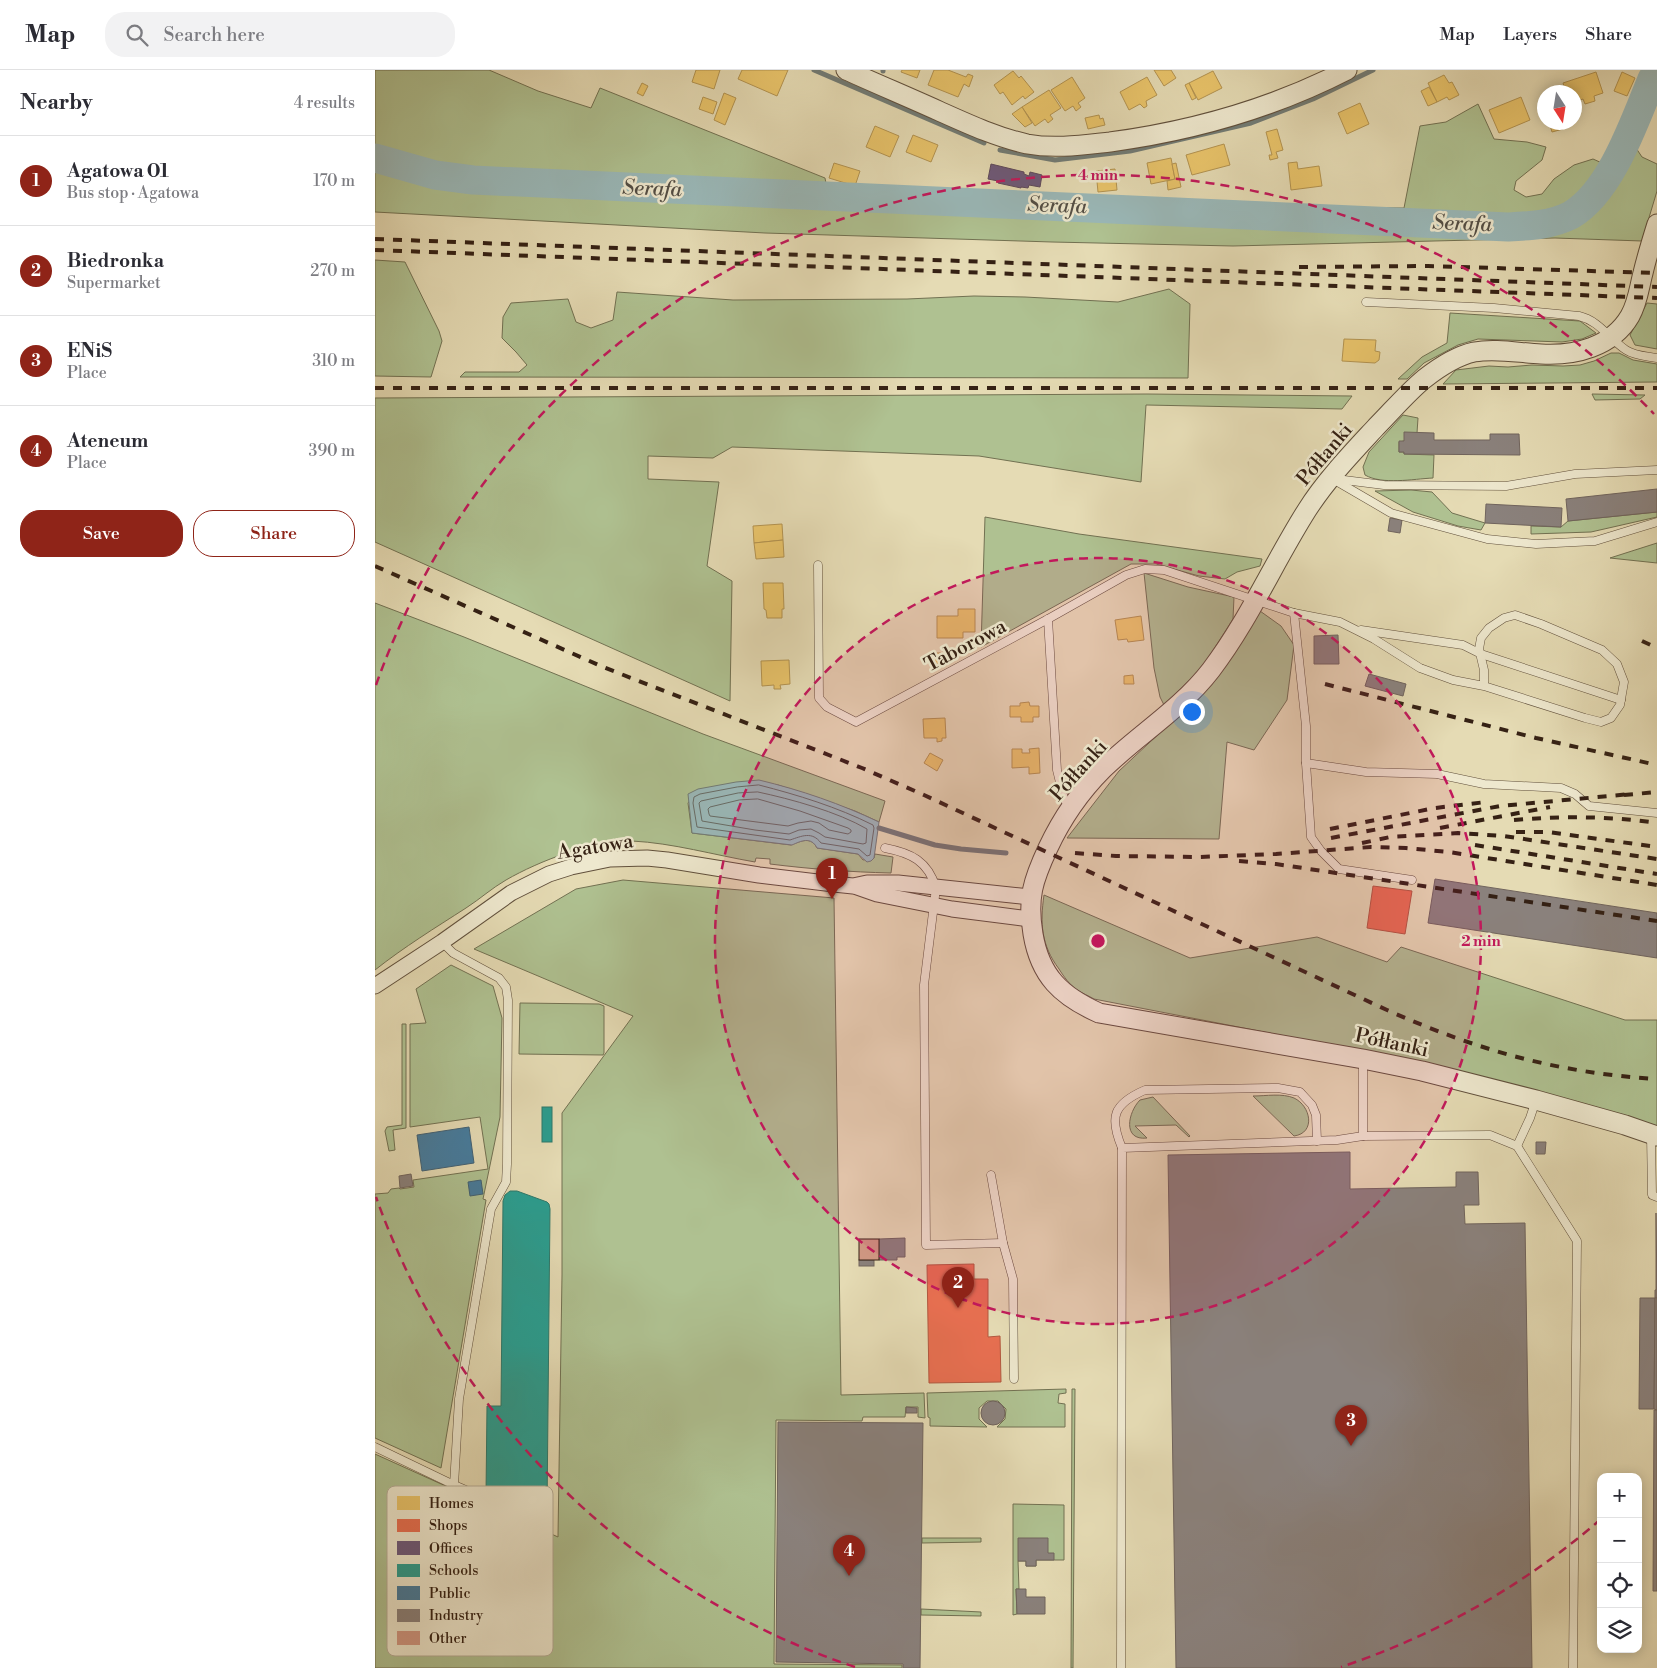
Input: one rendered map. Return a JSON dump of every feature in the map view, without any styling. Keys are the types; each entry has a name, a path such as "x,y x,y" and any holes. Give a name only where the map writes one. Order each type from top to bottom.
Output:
{"street":[{"path":"846,70 996,135 1029,144 1054,147 1139,138 1203,124 1278,100 1318,85 1347,70"},
{"name":"Półłanki","path":"1654,1134 1536,1100 1431,1073 1099,1012 1069,997 1056,985 1045,970 1035,946 1030,919 1030,898 1040,864 1057,830 1071,808 1103,770 1189,695 1220,658 1307,510 1331,478 1360,445 1415,388 1430,375 1455,360 1472,353 1490,350 1542,354 1567,353 1594,346 1611,337 1624,325 1636,304 1657,224"},
{"name":"Agatowa","path":"375,986 511,893 549,874 609,860 647,858 667,860 759,875 853,886 877,894 934,906 1030,919"},
{"name":"Agatowa","path":"853,886 898,883 1030,898"}],"lane":[{"path":"1366,302 1495,308 1572,315 1591,320 1627,350 1657,358"},
{"path":"1331,478 1384,485 1506,486 1575,474 1657,470"},
{"path":"1331,478 1391,512 1487,539 1536,544 1595,541 1657,522"},
{"name":"Taborowa","path":"818,565 819,698 827,707 856,722 1049,619 1126,575 1145,569 1164,570 1294,613 1340,622 1354,629"},
{"path":"1294,613 1306,726 1306,764 1311,837 1321,851 1339,869 1411,880"},
{"path":"1354,629 1375,639 1420,668 1453,680 1484,686 1601,722 1611,718 1620,705 1624,682 1617,664 1602,650 1515,615 1504,618 1489,628 1481,638 1479,648 1484,670 1484,686"},
{"path":"1049,619 1057,770 1064,799 1071,808"},
{"path":"1354,629 1463,645 1481,654 1621,700"},
{"path":"1306,764 1366,772 1437,774 1484,784 1561,788 1575,794 1589,806 1657,814"},
{"path":"885,848 898,850 926,866 932,875 936,888 923,985 926,1245 1003,1244"},
{"path":"375,1447 454,1485 459,1399 470,1333 491,1209 505,1182 508,1000 506,987 499,978 453,953 442,942"},
{"path":"1363,1059 1363,1136"},
{"path":"1121,1668 1122,1148 1115,1132 1115,1117 1129,1097 1145,1090 1278,1088 1300,1092 1312,1105 1316,1115 1317,1141"},
{"path":"1517,1146 1536,1100"},
{"path":"1654,1134 1652,1195 1657,1197"},
{"path":"1122,1148 1317,1141 1363,1136 1489,1135 1517,1146 1577,1241 1573,1668"},
{"path":"991,1175 1003,1244 1013,1279 1015,1379"}],"green space":[{"path":"375,70 489,70 538,91 591,108 600,88 825,178 827,189 1047,204 1404,208 1420,126 1446,122 1478,104 1494,139 1527,142 1546,147 1542,160 1516,181 1514,190 1526,197 1542,194 1554,179 1574,165 1593,159 1602,163 1643,70 1657,70 1657,91 1634,145 1642,157 1657,164 1657,191 1642,241 1555,238 1233,246 1052,242 765,233 375,212"},
{"path":"375,260 405,262 439,331 442,341 431,377 375,376"},
{"path":"1169,289 1190,304 1188,378 460,377 465,372 519,372 527,365 502,338 503,317 511,303 568,299 576,322 591,328 613,320 617,292 733,300 907,299 974,296 1118,302"},
{"path":"1647,303 1657,304 1657,349 1635,345 1630,335"},
{"path":"1450,313 1580,321 1596,333 1582,339 1562,342 1478,339 1458,345 1424,363 1407,379 1398,379 1422,357 1447,343"},
{"path":"1611,353 1619,353 1633,360 1657,364 1657,382 1443,384 1456,370 1489,366 1580,365"},
{"path":"1147,394 1352,396 1342,409 1146,405 1141,482 979,456 732,447 713,458 648,456 648,479 719,482 707,566 732,581 730,701 375,542 375,398"},
{"path":"1592,394 1645,395 1640,399 1595,400"},
{"path":"1403,415 1418,418 1417,433 1399,442 1399,452 1404,452 1404,454 1434,455 1433,478 1389,481 1365,475 1363,467 1369,452"},
{"path":"1411,490 1432,492 1452,513 1485,523 1481,530 1458,526 1413,512 1375,491"},
{"path":"1657,512 1657,517 1591,532 1531,534 1531,526 1561,527 1568,521"},
{"path":"985,517 1079,534 1262,559 1260,566 1237,572 1225,579 1199,576 1156,564 1131,564 981,647"},
{"path":"1657,543 1657,563 1610,558"},
{"path":"1144,573 1188,587 1234,597 1233,619 1202,668 1164,705 1160,697 1154,668"},
{"path":"375,603 703,734 885,801 879,822 855,811 778,785 716,787 698,790 688,803 692,833 791,845 802,841 809,841 815,844 817,848 858,854 863,860 874,858 875,854 893,857 891,873 830,870 770,864 770,859 756,858 755,862 647,842 632,841 600,844 550,859 506,880 375,970"},
{"path":"1260,611 1281,626 1294,645 1287,700 1254,750 1227,742 1219,839 1067,838 1119,771 1193,702 1225,663"},
{"path":"623,880 834,898 841,1395 924,1393 925,1418 918,1417 918,1407 906,1407 905,1417 863,1417 862,1421 776,1420 774,1664 902,1665 902,1668 375,1668 375,1454 446,1486 387,1486 387,1656 553,1656 553,1535 558,1537 562,1275 562,1113 633,1016 474,949 576,889"},
{"path":"1044,895 1190,958 1317,937 1387,962 1401,947 1625,1020 1657,1020 1657,1127 1362,1051 1094,999 1077,990 1063,975 1053,960 1043,934"},
{"path":"451,965 493,986 502,1018 500,1117 483,1199 486,1200 441,1468 375,1438 375,1194 388,1193 391,1189 414,1187 413,1180 488,1169 480,1117 410,1127 410,1024 426,1023 416,989"},
{"path":"520,1003 599,1004 604,1006 603,1055 519,1054"},
{"path":"402,1024 406,1024 406,1128 393,1130 395,1150 389,1151 385,1131 387,1127 402,1125"},
{"path":"1279,1095 1294,1098 1300,1102 1307,1113 1309,1119 1306,1130 1294,1136 1253,1096"},
{"path":"1153,1097 1189,1137 1176,1125 1135,1126 1147,1138 1139,1138 1134,1135 1131,1130 1130,1118 1136,1105 1140,1100"},
{"path":"1066,1389 1066,1393 1059,1394 1058,1403 1065,1404 1065,1427 997,1427 1005,1419 1006,1409 998,1401 987,1401 979,1408 979,1419 987,1427 930,1426 927,1393"},
{"path":"1072,1389 1075,1389 1073,1668 1071,1668"},
{"path":"1013,1504 1064,1505 1064,1560 1036,1560 1036,1566 1026,1566 1026,1561 1018,1561 1019,1589 1016,1589 1017,1614 1013,1615"},
{"path":"922,1538 981,1538 981,1542 922,1543"},
{"path":"921,1609 981,1612 981,1616 921,1615"}],"water":[{"path":"759,780 821,798 879,822 874,858 867,862 858,854 817,848 815,844 809,841 802,841 792,845 692,833 688,794 698,789"}],"building: Homes":[{"path":"696,70 720,70 714,89 692,82"},
{"path":"742,70 788,70 777,96 738,79"},
{"path":"902,70 920,70 917,78 901,72"},
{"path":"934,70 948,70 966,77 968,74 973,76 969,87 964,84 958,97 928,85"},
{"path":"1154,70 1171,70 1176,78 1164,86"},
{"path":"1013,71 1019,78 1021,76 1034,92 1025,99 1023,96 1012,105 1003,92 1000,94 994,85"},
{"path":"1213,71 1222,88 1198,100 1189,83"},
{"path":"1596,72 1603,93 1594,96 1595,101 1585,104 1582,99 1582,85 1564,85 1563,83"},
{"path":"1622,72 1635,78 1627,96 1614,91"},
{"path":"1444,75 1449,83 1452,82 1459,95 1449,100 1447,97 1437,102 1428,83"},
{"path":"1072,77 1085,98 1078,103 1081,107 1076,111 1073,106 1065,111 1051,90"},
{"path":"1147,77 1157,95 1146,101 1147,106 1144,108 1140,104 1129,110 1120,92"},
{"path":"642,83 648,86 643,96 637,93"},
{"path":"1189,83 1196,98 1192,100 1185,85"},
{"path":"1429,87 1437,102 1428,106 1421,91"},
{"path":"1049,90 1061,108 1050,115 1053,119 1048,123 1045,119 1035,126 1022,107"},
{"path":"724,93 736,98 725,125 714,120"},
{"path":"703,97 717,102 713,114 699,109"},
{"path":"1521,97 1530,120 1499,133 1489,110"},
{"path":"1360,103 1369,124 1347,134 1338,113"},
{"path":"1022,107 1032,123 1025,127 1012,114"},
{"path":"1099,115 1100,119 1103,118 1105,125 1088,129 1085,118"},
{"path":"875,126 899,136 890,157 866,147"},
{"path":"1277,129 1283,150 1276,152 1278,158 1270,160 1269,155 1272,155 1266,132"},
{"path":"913,135 938,145 931,162 906,152"},
{"path":"1224,144 1230,165 1192,175 1186,155"},
{"path":"1171,158 1175,179 1151,184 1147,163"},
{"path":"1297,162 1298,169 1319,166 1322,186 1291,190 1288,163"},
{"path":"834,163 860,171 855,186 829,178"},
{"path":"1176,163 1181,187 1168,190 1167,181 1175,179 1172,164"},
{"path":"1115,169 1117,190 1098,192 1096,171"},
{"path":"1344,339 1376,340 1375,351 1380,352 1379,360 1375,363 1342,361"},
{"path":"782,524 783,540 754,543 753,526"},
{"path":"783,540 784,557 756,559 754,543"},
{"path":"763,583 783,583 784,609 782,609 782,618 767,618 766,610 764,609"},
{"path":"958,609 975,609 975,632 963,632 963,638 937,638 937,616 958,616"},
{"path":"1141,616 1144,640 1128,642 1127,639 1118,640 1115,620"},
{"path":"930,653 941,653 941,664 931,664"},
{"path":"789,660 790,684 780,685 781,689 774,689 774,685 762,686 761,661"},
{"path":"1133,675 1134,684 1124,684 1124,676"},
{"path":"1029,702 1030,706 1039,706 1039,717 1033,717 1033,722 1021,722 1021,717 1010,717 1010,706 1020,706 1020,703"},
{"path":"945,718 946,738 942,738 942,741 937,742 937,738 924,738 923,719"},
{"path":"1039,748 1040,773 1029,774 1029,767 1012,768 1012,749 1022,749 1022,753 1030,753 1029,749"},
{"path":"930,753 943,760 937,771 924,763"}],"building: Shops":[{"path":"1373,886 1412,891 1405,934 1367,928"},
{"path":"974,1264 974,1279 988,1279 988,1337 1000,1336 1001,1382 929,1383 927,1265"}],"building: Offices":[{"path":"991,164 1024,172 1024,174 1029,176 1030,172 1042,175 1040,187 1029,185 1028,188 1021,188 988,179"}],"building: Schools":[{"path":"542,1107 552,1107 552,1142 542,1142"},
{"path":"510,1191 517,1191 547,1202 550,1209 547,1486 486,1486 487,1406 501,1406 503,1201 505,1195"}],"building: Public":[{"path":"469,1127 474,1163 422,1171 417,1135"},
{"path":"481,1180 483,1194 470,1196 468,1182"}],"building: Industry":[{"path":"1404,432 1434,433 1434,440 1490,440 1490,434 1519,434 1520,455 1404,454 1404,452 1399,452 1399,441 1404,441"},
{"path":"1657,489 1657,512 1568,521 1566,499"},
{"path":"1486,504 1562,508 1561,527 1485,523"},
{"path":"1390,518 1402,520 1400,533 1388,531"},
{"path":"1338,635 1339,664 1314,664 1314,636"},
{"path":"1369,674 1406,684 1403,696 1365,686"},
{"path":"1435,879 1657,913 1657,958 1428,923"},
{"path":"1536,1142 1546,1142 1545,1154 1536,1154"},
{"path":"1350,1152 1350,1189 1456,1187 1456,1172 1478,1172 1479,1205 1464,1205 1465,1224 1525,1223 1532,1668 1176,1668 1168,1155"},
{"path":"411,1174 413,1186 400,1188 399,1176"},
{"path":"1656,1213 1657,1298 1655,1298 1656,1290"},
{"path":"905,1238 905,1257 897,1257 897,1260 879,1260 879,1239"},
{"path":"859,1260 874,1260 874,1266 859,1266"},
{"path":"1640,1298 1655,1298 1654,1409 1639,1409"},
{"path":"1655,1298 1657,1298 1657,1410 1654,1409"},
{"path":"993,1401 1002,1404 1005,1413 1002,1422 993,1425 984,1422 981,1413 984,1404"},
{"path":"906,1407 917,1408 917,1413 906,1413"},
{"path":"1654,1410 1657,1410 1657,1591 1653,1591"},
{"path":"778,1422 923,1423 920,1668 903,1668 903,1664 776,1662"},
{"path":"1018,1538 1048,1538 1048,1553 1054,1553 1054,1560 1036,1560 1036,1566 1026,1566 1026,1561 1018,1561"},
{"path":"1016,1589 1026,1589 1026,1597 1045,1597 1045,1614 1017,1614"}],"building: Other":[{"path":"859,1239 879,1239 879,1260 859,1260"}],"waterway":[{"path":"814,70 984,143"},
{"path":"1000,150 1055,160 1130,151 1251,123 1313,99 1373,70"},
{"name":"Serafa","path":"375,158 435,175 473,180 1508,227 1524,226 1548,223 1571,215 1598,190 1620,154 1652,79 1657,72"},
{"path":"879,828 935,845 1006,853"}],"railway":[{"path":"375,239 1657,287"},
{"path":"375,250 1657,298"},
{"path":"1299,267 1428,266 1657,273"},
{"path":"375,388 1657,388"},
{"path":"375,566 603,667 862,768 924,795 1420,1024 1486,1048 1551,1065 1620,1076 1657,1079"},
{"path":"1642,641 1657,648"},
{"path":"1325,684 1536,738 1657,765"},
{"path":"1624,795 1657,792"},
{"path":"1331,838 1500,806 1631,794"},
{"path":"1330,829 1435,808 1486,802"},
{"path":"1440,828 1550,807"},
{"path":"1514,820 1586,817 1657,823"},
{"path":"1516,832 1548,832 1657,847"},
{"path":"1362,843 1390,837 1458,833 1504,836 1657,859"},
{"path":"1475,845 1657,874"},
{"path":"1075,853 1116,856 1199,857 1371,847 1406,848 1449,852 1657,885"},
{"path":"1239,861 1276,864 1657,921"}],"place":[{"name":"Agatowa 01","path":"832,899"},
{"name":"Biedronka","path":"958,1308"},
{"name":"ENiS","path":"1351,1446"},
{"name":"Ateneum","path":"849,1576"}]}
